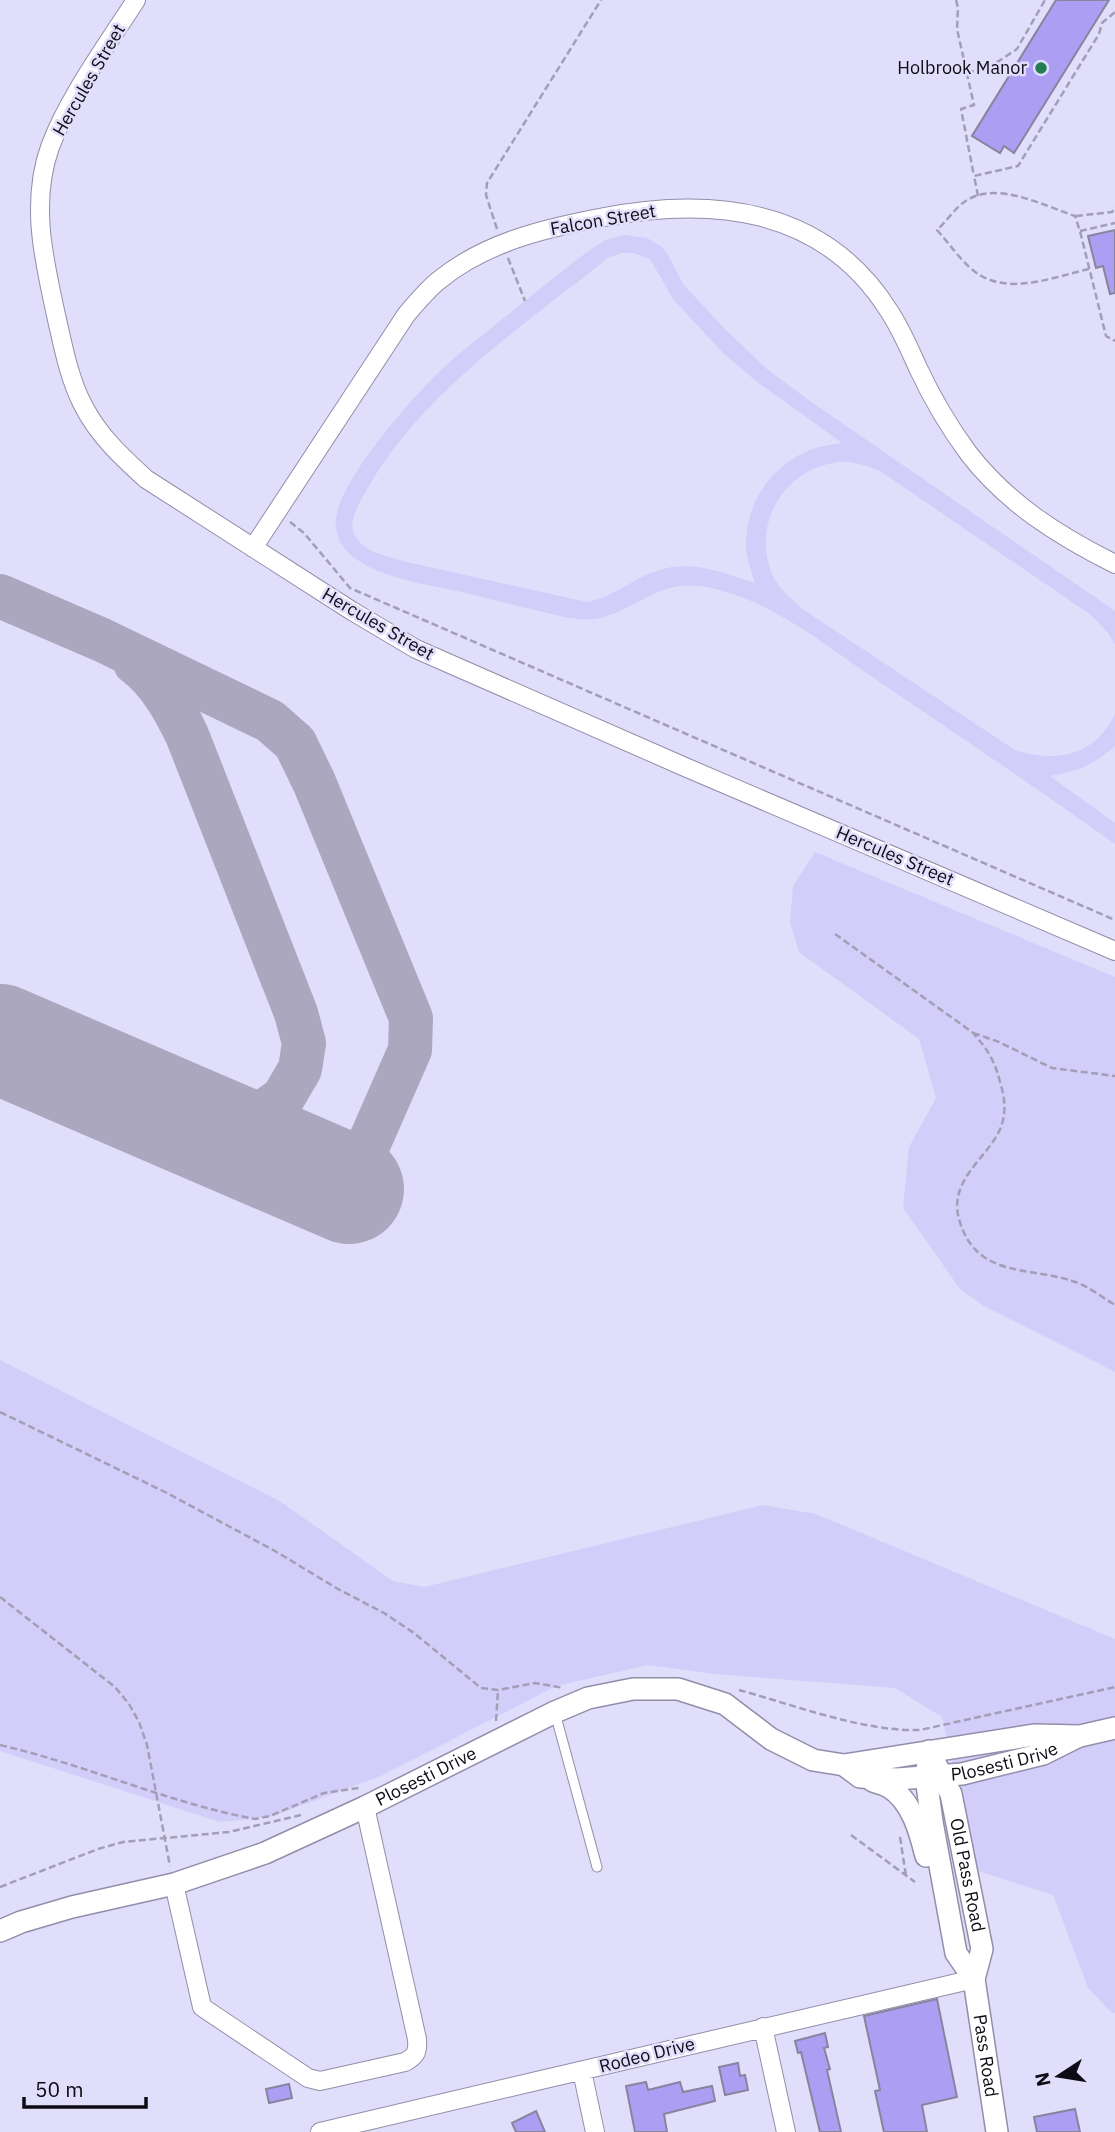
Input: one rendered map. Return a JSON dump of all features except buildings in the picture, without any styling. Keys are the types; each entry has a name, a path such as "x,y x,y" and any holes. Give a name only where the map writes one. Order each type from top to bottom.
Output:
{"street":[{"name":"Hercules Street","path":"136,0 70,104 50,147 42,176 40,210 41,246 69,370 83,405 100,434 125,460 146,479 416,649 685,768 1115,951"},
{"name":"Falcon Street","path":"253,548 378,355 413,307 436,282 453,269 502,243 585,220 662,209 697,209 778,221 821,240 840,253 875,290 907,343 923,379 950,427 993,481 1043,524 1115,564"},
{"name":"Plosesti Drive","path":"0,1931 72,1907 174,1884 265,1853 367,1797 555,1712 589,1698 633,1689 678,1689 725,1704 771,1739 813,1760 852,1771 897,1779 962,1774 1043,1754 1080,1735"},
{"name":"Plosesti Drive","path":"852,1771 929,1751 1034,1735 1080,1735 1115,1728"},
{"name":"Old Pass Road","path":"929,1751 934,1776 932,1822 956,1953 974,1979"},
{"path":"852,1771 890,1787 909,1807 928,1860 943,1885"},
{"name":"Old Pass Road","path":"934,1776 951,1794 982,1949 974,1979"},
{"path":"174,1884 202,2007 308,2078 320,2081 405,2062 414,2057 418,2050 417,2039 367,1797"},
{"name":"Rodeo Drive","path":"320,2132 339,2130 763,2026 974,1979"},
{"name":"Pass Road","path":"974,1979 997,2132"},
{"path":"763,2026 786,2132"},
{"path":"582,2071 595,2132"}],"lane":[{"path":"555,1712 597,1867"}],"path":[{"path":"525,301 486,195 487,183 601,0"},
{"path":"956,0 957,29 974,105 961,108 978,196"},
{"path":"967,73 993,65 1017,49 1045,0"},
{"path":"974,176 1018,166 1099,34 1102,23 1115,12"},
{"path":"1089,268 1009,285 985,278 972,270 937,230 968,199 990,192 1009,194 1075,216 1112,212 1115,207"},
{"path":"1075,216 1106,335 1115,341"},
{"path":"1080,232 1115,223"},
{"path":"276,513 297,526 349,588 1115,920"},
{"path":"835,934 972,1032 986,1047 995,1064 1002,1087 1003,1122 995,1139 968,1173 957,1207 958,1219 971,1243 996,1265 1079,1283 1115,1305"},
{"path":"972,1032 1052,1068 1115,1076"},
{"path":"0,1412 132,1475 384,1613 414,1633 481,1688 498,1690 535,1683 571,1689"},
{"path":"0,1597 115,1687 129,1704 147,1745 174,1884"},
{"path":"495,1726 498,1690"},
{"path":"0,1745 55,1759 156,1794 256,1819 270,1816 324,1793 367,1797"},
{"path":"270,1816 272,1822"},
{"path":"851,1835 915,1882"},
{"path":"900,1835 906,1875"}],"shaded area":[{"path":"624,235 647,238 661,246 683,284 767,369 1115,611 1115,645 1091,615 880,471 860,464 838,462 819,467 802,476 788,488 769,519 767,557 773,576 801,608 1015,750 1045,756 1073,753 1097,739 1115,714 1115,746 1085,766 1050,776 1115,823 1115,844 819,640 749,600 724,591 684,586 659,592 613,614 586,620 390,575 363,563 344,548 336,528 341,502 363,462 395,420 454,358 605,240","holes":["622,253 633,253 650,259 673,299 723,353 756,381 842,443 814,449 795,458 781,467 760,492 748,523 746,539 747,556 755,583 699,567 672,567 642,577 609,595 587,602 407,562 378,554 359,542 352,525 357,507 366,491 389,456 444,392 508,336 608,258"]},
{"path":"815,852 1115,977 1115,1372 984,1306 960,1289 903,1208 909,1147 936,1098 919,1039 799,952 790,923 793,886"},
{"path":"0,1360 281,1502 393,1581 424,1587 763,1505 816,1514 1115,1639 1115,2013 1088,1988 1053,1895 975,1870 942,1717 895,1688 715,1674 648,1665 556,1686 381,1776 270,1817 220,1822 0,1751"}],"taxiway":[{"path":"0,596 102,640 270,721 295,743 314,782 411,1018 410,1050 349,1189"},
{"path":"135,663 165,696 187,735 296,1013 304,1043 300,1069 283,1098 259,1115 232,1125 197,1122"}],"runway":[{"path":"0,1039 349,1189"}],"place":[{"name":"Holbrook Manor","path":"1041,68"}]}
